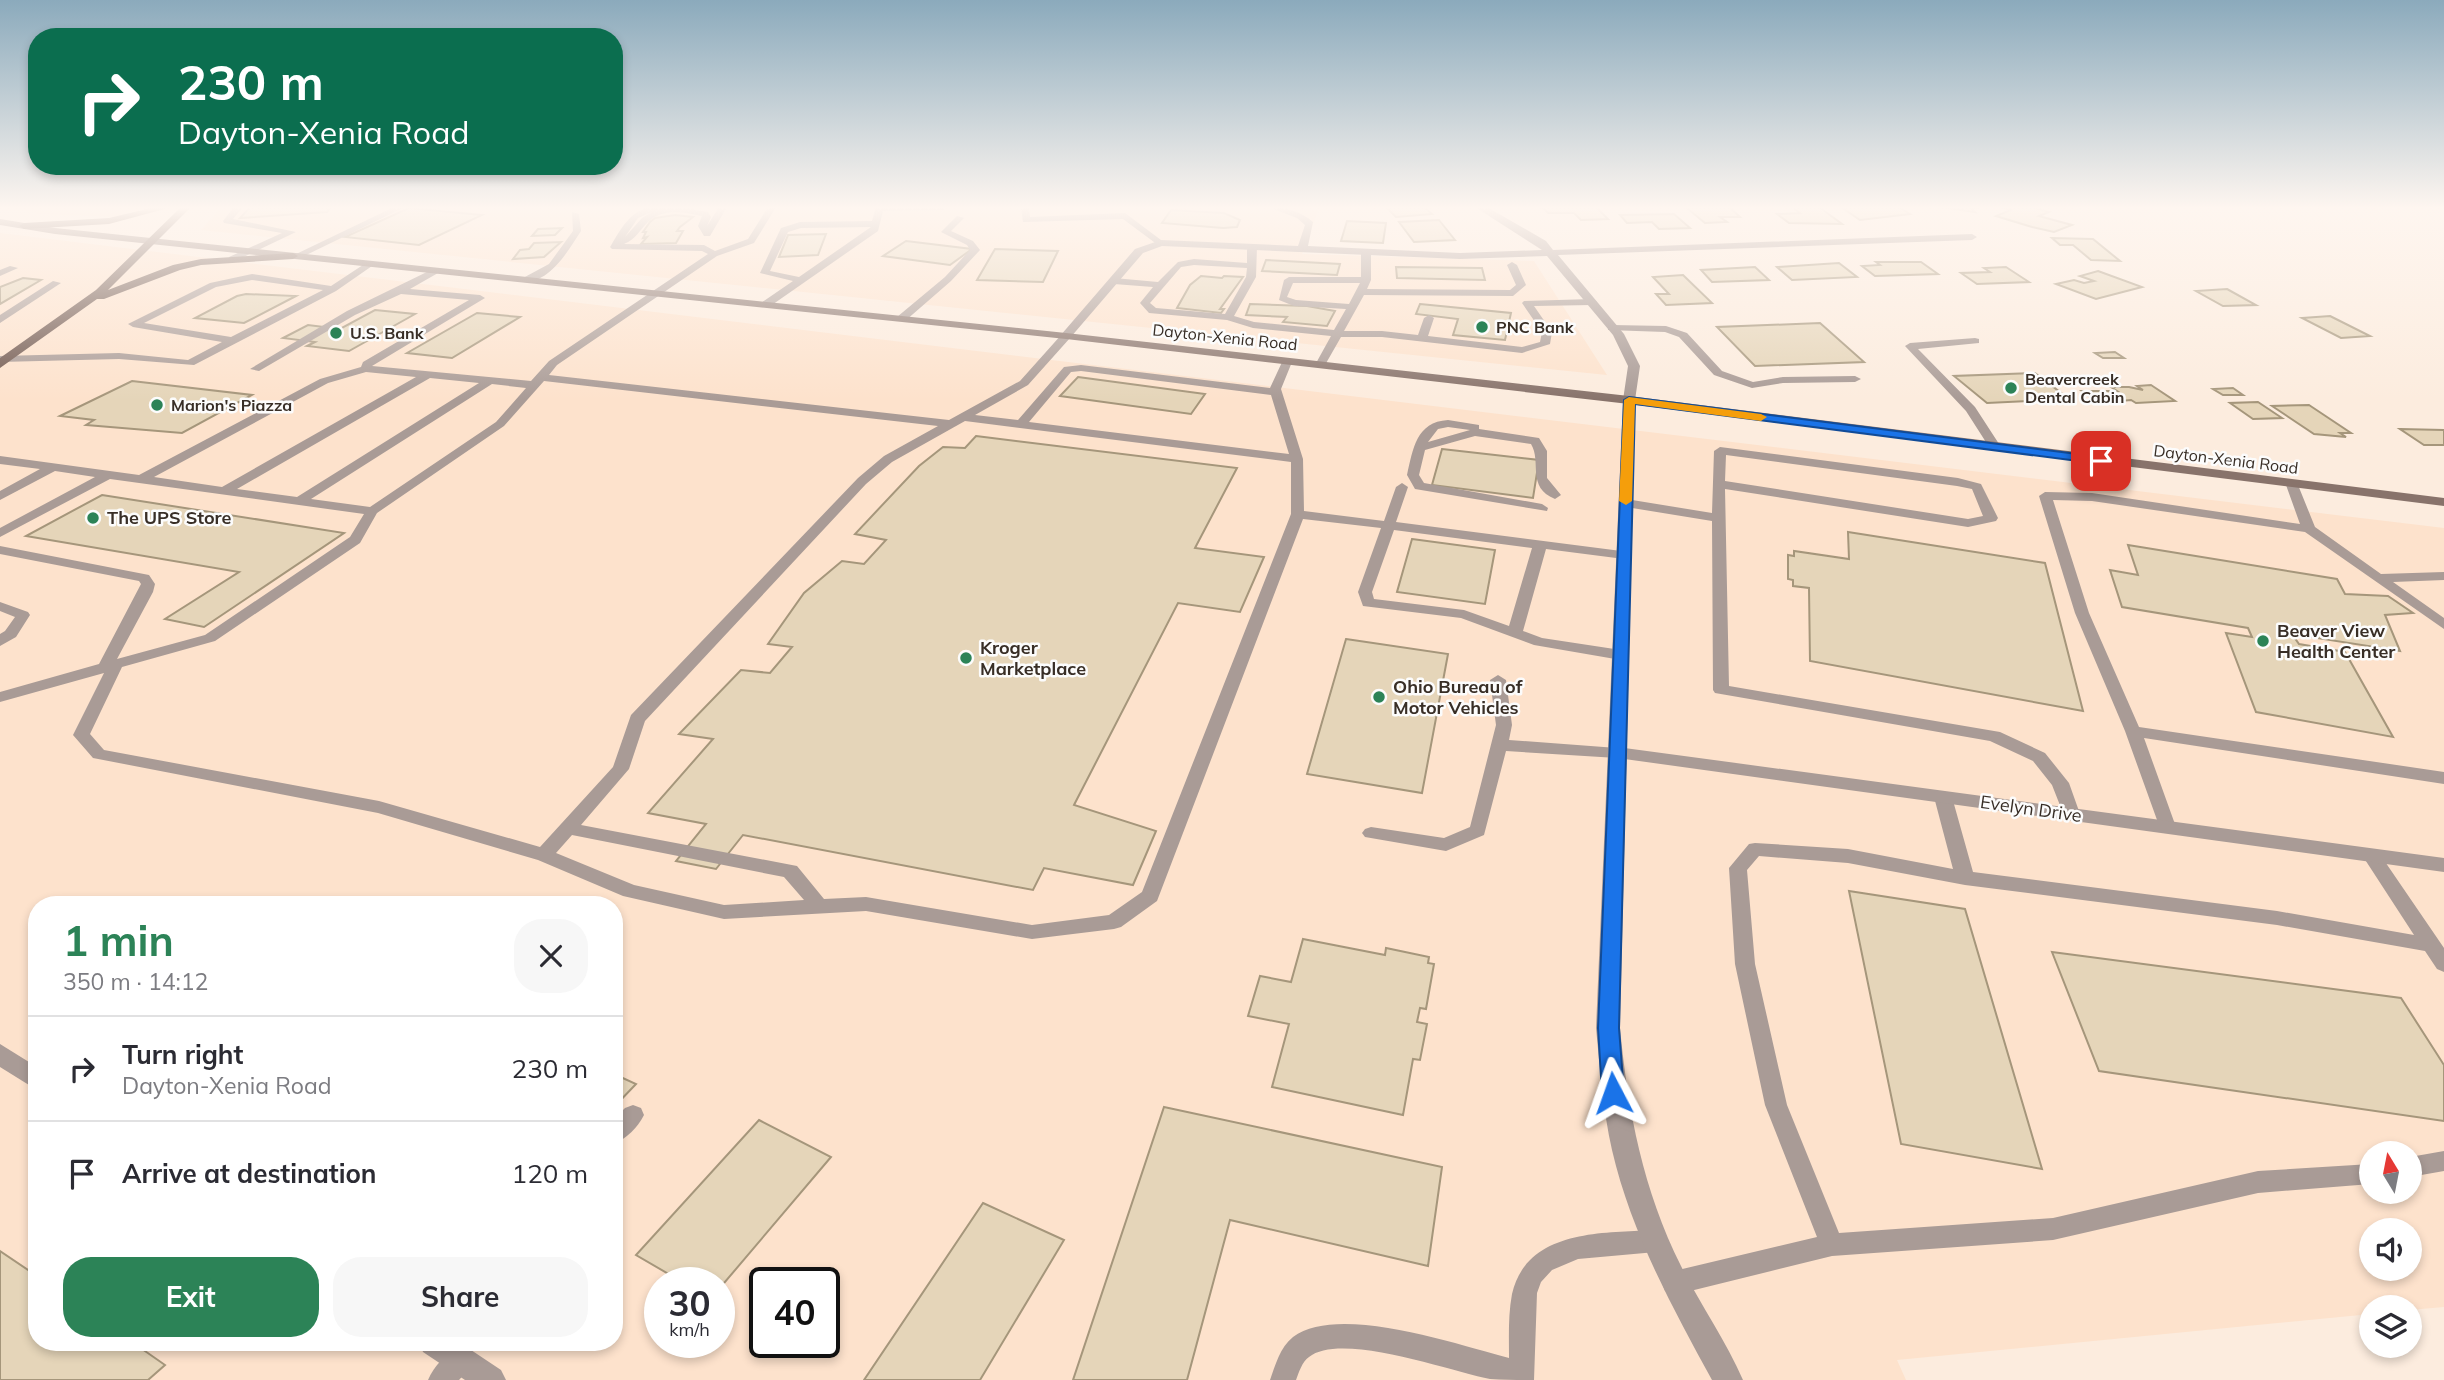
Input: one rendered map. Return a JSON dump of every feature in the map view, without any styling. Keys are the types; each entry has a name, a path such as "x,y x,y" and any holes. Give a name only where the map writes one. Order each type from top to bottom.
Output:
{"main road":[{"path":"3,360 87,302 119,271"},
{"path":"87,302 166,271"},
{"name":"Dayton-Xenia Road","path":"439,271 901,319 1629,400 2444,502"}],"street":[{"path":"1066,337 1122,271"},
{"path":"1567,271 1626,346 1634,366 1629,400 1608,1028 1613,1093 1629,1166 1656,1241 1674,1283 1728,1380"},
{"name":"Evelyn Drive","path":"1617,753 2444,865"},
{"path":"0,1054 28,1074"},
{"path":"438,1351 450,1370 491,1380"}],"lane":[{"path":"3,360 119,356 190,363 333,289 358,271"},
{"path":"255,369 351,313 400,291 434,271"},
{"path":"526,280 542,271"},
{"path":"0,697 210,638 355,540 372,511 500,424 553,363 687,271"},
{"path":"766,271 801,280"},
{"path":"765,305 814,271"},
{"path":"901,319 955,271"},
{"path":"1172,271 1145,303 1153,310 1228,317 1253,325 1339,334 1422,339 1522,350 1545,344 1547,332 1527,303"},
{"path":"1228,317 1251,277 1252,271"},
{"path":"1320,365 1354,307 1366,280 1366,271"},
{"path":"1513,293 1521,285 1515,271"},
{"path":"234,341 133,324 212,285 253,277 333,289"},
{"path":"1354,307 1294,303 1282,298 1289,280 1366,280"},
{"path":"1114,281 1160,285"},
{"path":"0,320 56,284"},
{"path":"366,369 367,364 480,298 400,291"},
{"path":"1361,292 1513,293 1588,298"},
{"path":"1436,304 1441,300 1527,303 1588,298"},
{"path":"1422,339 1429,318"},
{"path":"1612,328 1666,329 1683,335 1718,373 1752,385 1783,380 1855,379"},
{"path":"544,855 621,769 637,719 862,481 888,459 1024,383 1066,337"},
{"path":"1975,341 1910,346 1971,409 1995,447"},
{"path":"0,550 144,578 148,584 81,736 99,754 379,807 544,855 630,891 724,912 866,904 1032,933 1114,922 1150,896 1298,514 1297,459 1276,392 1287,362"},
{"path":"1020,425 1068,369 1081,368 1276,392"},
{"path":"142,479 324,381 366,369 487,383 537,381 1020,425 1297,459"},
{"path":"224,491 426,376"},
{"path":"299,501 487,383"},
{"path":"1542,508 1419,486 1413,475 1419,449 1475,432 1535,441 1541,451 1541,478 1555,495"},
{"path":"1718,484 1968,523 1991,518 1978,487 1958,482 1720,451 1718,484 1717,518 1721,690 1994,736 2039,757 2060,783 2071,814"},
{"path":"0,460 372,511"},
{"path":"0,496 54,467"},
{"path":"0,533 108,475"},
{"path":"2292,485 2309,529"},
{"path":"1402,486 1365,592 1368,603 1464,614 1539,642 1621,655"},
{"path":"2167,827 2133,731 2082,613 2045,496 2092,497 2309,529 2444,625"},
{"path":"1626,503 1717,518"},
{"path":"1298,514 1624,555"},
{"path":"1515,631 1540,545"},
{"path":"2381,578 2444,576"},
{"path":"0,606 23,615 11,634 0,641"},
{"path":"1371,832 1446,845 1478,831 1504,725 1498,680"},
{"path":"2133,731 2444,778"},
{"path":"1499,745 1617,753"},
{"path":"1943,797 1965,878"},
{"path":"567,828 790,871 820,907"},
{"path":"1832,1245 1776,1105 1745,964 1738,868 1755,849 1848,856 1965,878 2277,918 2431,945"},
{"path":"2371,855 2444,964"},
{"path":"623,1125 633,1115"},
{"path":"2422,1165 2444,1161"},
{"path":"1674,1283 1832,1245 2053,1229 2258,1182 2359,1175"},
{"path":"1283,1380 1290,1361 1304,1344 1350,1335 1379,1339 1521,1377 1525,1290 1536,1266 1558,1253 1576,1248 1656,1241"}],"shaded area":[{"path":"0,271 318,271 2444,528 2444,1307 2422,1309 2422,1295 2359,1295 2359,1315 1897,1360 1906,1380 0,1380"},
{"path":"602,271 1541,271 1607,375"}],"building":[{"path":"982,271 1048,271 1043,282 977,280"},
{"path":"1269,271 1338,271 1337,275"},
{"path":"1396,271 1483,271 1485,280 1397,278"},
{"path":"1702,271 1760,271 1769,280 1712,282"},
{"path":"1782,271 1850,271 1857,277 1792,280"},
{"path":"1869,271 1934,271 1938,274 1875,276"},
{"path":"2013,271 2029,282 1977,284 1961,273"},
{"path":"2099,271 2142,287 2096,299 2056,284 2074,280 2084,283 2094,281 2080,276"},
{"path":"1683,275 1712,303 1666,305 1656,294 1669,294 1653,277"},
{"path":"1201,276 1243,277 1220,309 1224,309 1221,313 1177,308 1190,285"},
{"path":"23,278 41,280 0,304 0,287"},
{"path":"2227,289 2256,305 2223,306 2196,291"},
{"path":"237,296 296,296 244,323 195,318"},
{"path":"1250,304 1307,306 1335,311 1327,326 1283,322 1287,317 1246,315"},
{"name":"PNC Bank","path":"1420,304 1511,313 1505,340 1453,335 1458,319 1416,314"},
{"name":"U.S. Bank","path":"375,310 415,314 349,351 307,346 315,342 283,338 308,325 340,329"},
{"path":"477,313 520,317 452,358 407,353"},
{"path":"2330,316 2370,336 2341,338 2302,318"},
{"path":"1820,323 1864,362 1755,366 1717,327"},
{"path":"2115,352 2124,358 2103,358 2095,353"},
{"name":"Beavercreek Dental Cabin","path":"2035,373 2069,399 1987,403 1954,376"},
{"path":"1078,377 1205,394 1191,414 1060,396"},
{"name":"Marion's Piazza","path":"132,381 252,395 182,433 86,425 94,420 60,416"},
{"path":"2151,385 2175,401 2136,403 2131,400 2099,403 2082,391 2117,391 2111,387 2143,390 2137,386"},
{"path":"2233,388 2243,395 2223,395 2213,389"},
{"path":"2258,402 2282,418 2253,419 2230,403"},
{"path":"2309,405 2351,433 2340,433 2346,437 2314,434 2272,406"},
{"path":"2400,429 2444,430 2444,445 2424,445"},
{"name":"Kroger Marketplace","path":"976,436 1237,468 1195,548 1264,557 1240,612 1178,603 1074,805 1156,831 1133,885 1044,868 1033,890 743,835 716,869 676,861 706,824 648,813 713,739 679,734 741,670 770,673 792,647 768,644 804,593 842,561 864,564 886,540 855,534 919,466 943,447 965,448"},
{"path":"1442,449 1539,460 1533,498 1432,485"},
{"path":"102,495 344,533 204,627 165,619 239,572 26,536"},
{"path":"1848,532 2045,563 2083,711 1810,661 1809,588 1793,586 1793,580 1788,579 1788,555 1794,556 1794,551 1849,559"},
{"path":"1412,539 1495,550 1485,604 1397,592"},
{"name":"Beaver View Health Center","path":"2128,545 2337,579 2345,594 2388,596 2413,613 2385,615 2400,651 2292,634 2299,644 2345,652 2393,737 2256,712 2226,633 2252,637 2248,628 2122,607 2110,570 2138,575"},
{"path":"1346,639 1448,654 1422,793 1307,774"},
{"path":"1849,891 1965,909 2042,1169 1901,1144"},
{"path":"1303,939 1385,955 1386,948 1429,957 1428,963 1434,964 1426,1009 1420,1008 1417,1022 1427,1024 1420,1060 1413,1059 1403,1115 1272,1087 1289,1024 1248,1016 1260,976 1291,982"},
{"path":"2052,952 2401,998 2444,1065 2444,1121 2099,1071"},
{"path":"623,1078 636,1084 623,1098"},
{"path":"1164,1107 1442,1167 1428,1266 1230,1220 1187,1380 1073,1380"},
{"path":"759,1120 831,1157 735,1270 735,1267 657,1267 636,1255"},
{"path":"983,1203 1064,1240 980,1380 864,1380"},
{"path":"0,1251 28,1270 28,1351 145,1351 165,1365 148,1380 0,1380"}],"slow traffic":[{"path":"1626,501 1629,400 1761,417"}],"place":[{"name":"PNC Bank","path":"1482,327"},
{"name":"U.S. Bank","path":"336,333"},
{"name":"Beavercreek Dental Cabin","path":"2011,388"},
{"name":"Marion's Piazza","path":"157,405"},
{"name":"The UPS Store","path":"93,518"},
{"name":"Beaver View Health Center","path":"2263,641"},
{"name":"Kroger Marketplace","path":"966,658"},
{"name":"Ohio Bureau of Motor Vehicles","path":"1379,697"}],"route":[{"path":"1613,1093 1608,1028 1629,400 2101,461"}]}
